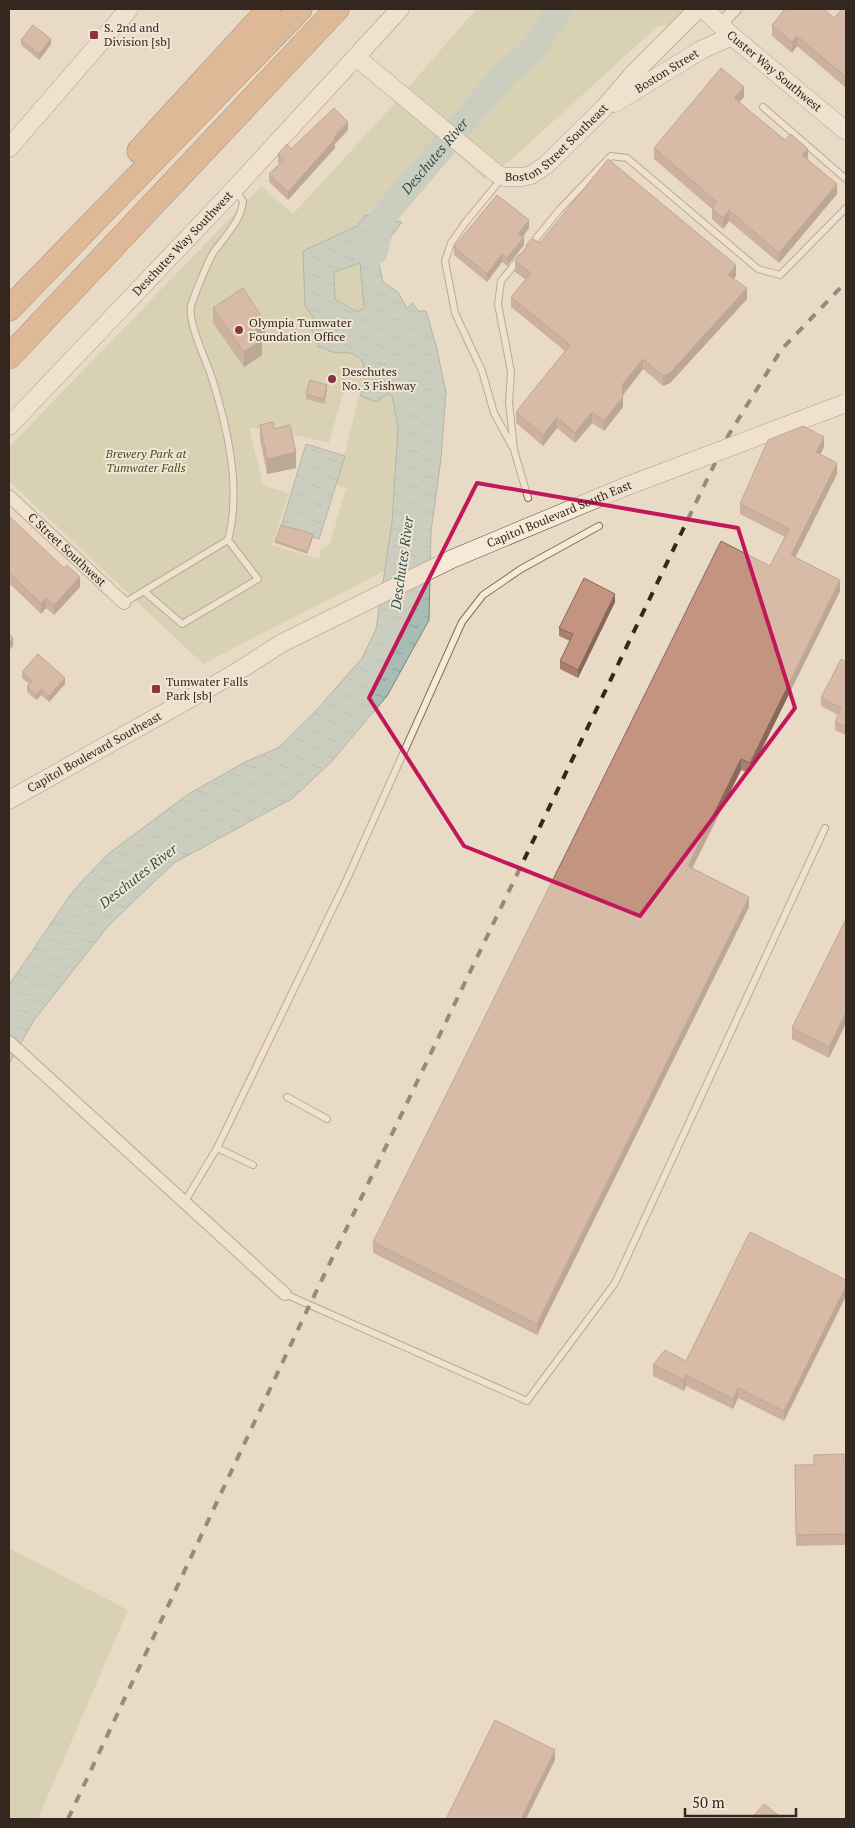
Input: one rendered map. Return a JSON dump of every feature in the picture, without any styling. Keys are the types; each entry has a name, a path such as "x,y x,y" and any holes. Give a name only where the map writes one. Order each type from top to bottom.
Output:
{"highway":[{"path":"9,292 270,9"},
{"path":"9,309 300,9"},
{"path":"9,357 337,9"}],"main road":[{"path":"9,148 129,9"},
{"name":"Deschutes Way Southwest","path":"9,426 234,189 400,9"},
{"name":"Boston Street Southeast","path":"356,57 496,172 531,175 546,166 698,9"},
{"name":"Custer Way Southwest","path":"704,9 726,31 846,131"},
{"name":"Boston Street","path":"603,109 701,50 726,31"},
{"name":"Capitol Boulevard South East","path":"232,674 282,643 452,559 622,488 846,403"},
{"name":"Capitol Boulevard Southeast","path":"9,800 232,674"}],"street":[{"path":"726,31 735,9"},
{"name":"C Street Southwest","path":"9,496 124,603"},
{"path":"9,1042 285,1294"}],"lane":[{"path":"763,107 846,178"},
{"path":"528,498 514,450 510,402 511,372 498,304 501,281 560,209 611,156 627,158 758,269 780,275 846,208"},
{"path":"496,172 452,243 445,261 455,313 482,370 494,413 514,450"},
{"path":"145,592 182,624 258,580 228,540 233,506 228,444 218,397 192,320 191,306 212,255 242,212 243,201 234,189"},
{"path":"184,1203 217,1148 347,879 462,622 483,595 521,569 599,526"},
{"path":"124,603 228,540"},
{"path":"285,1294 527,1401 615,1283 825,828"},
{"path":"287,1097 327,1119"},
{"path":"217,1148 253,1165"}],"highlighted area":[{"path":"477,483 738,528 795,708 640,916 464,846 369,698"}],"green space":[{"name":"Brewery Park at Tumwater Falls","path":"476,9 728,9 657,27 513,158 485,179 447,145 382,218 373,257 411,382 402,562 203,664 9,481 9,447 261,186 293,214 393,105","holes":["346,383 361,388 337,485 346,488 330,544 321,549 319,559 272,545 289,493 263,485 249,427 329,443"]},
{"path":"9,1548 128,1610 38,1819 9,1819"}],"water":[{"path":"366,215 402,222 377,256 383,282 398,292 407,308 413,303 418,311 426,311 436,345 446,392 441,459 431,532 429,620 387,696 331,762 293,798 174,863 109,925 34,1020 9,1064 9,985 73,891 108,854 187,795 245,762 278,748 314,713 362,658 376,629 392,522 398,427 392,396 388,394 376,402 361,396 365,372 359,357 350,353 335,353 318,347 318,338 312,331 313,317 305,306 303,251 357,226","holes":["360,263 364,308 357,312 335,299 334,272"]},
{"path":"306,444 345,456 319,539 281,527"}],"building":[{"path":"785,9 787,11 788,9 824,9 834,18 842,9 846,9 846,77 797,36 792,42 772,25"},
{"path":"33,25 51,39 39,54 21,40"},
{"path":"721,68 744,87 734,98 785,140 791,134 808,149 802,155 837,184 779,253 729,210 723,218 712,209 717,202 654,148"},
{"path":"334,108 348,122 288,192 269,174 284,160 278,154 287,144 291,149"},
{"path":"608,159 736,265 728,275 747,288 670,373 663,376 643,359 622,385 623,397 604,421 592,412 575,433 557,417 543,435 516,412 570,345 511,297 531,273 515,261 533,239 540,243"},
{"path":"497,195 529,220 518,234 524,237 507,258 502,254 487,274 454,247"},
{"name":"Olympia Tumwater Foundation Office","path":"243,288 265,322 255,329 262,340 244,352 213,308"},
{"path":"310,380 327,385 324,399 306,394"},
{"path":"273,422 274,429 290,425 296,452 267,459 260,425"},
{"path":"803,426 824,437 816,452 837,463 791,555 840,580 750,763 741,759 688,866 749,897 537,1324 373,1242 721,541 770,566 789,529 740,504 768,440"},
{"path":"9,516 64,568 67,565 80,577 54,605 46,598 41,603 9,573"},
{"path":"281,525 313,534 307,552 275,541"},
{"path":"584,578 615,594 578,670 560,661 573,634 559,628"},
{"path":"9,634 13,638 9,643"},
{"path":"38,654 65,678 49,696 41,689 36,695 27,686 32,681 22,672"},
{"path":"841,659 846,662 846,727 835,722 841,708 821,698"},
{"path":"846,919 846,1012 829,1047 792,1028"},
{"path":"750,1232 846,1280 846,1286 784,1411 738,1388 733,1399 686,1375 684,1380 653,1365 665,1350 686,1361"},
{"path":"844,1454 844,1464 846,1464 846,1534 796,1535 795,1465 814,1465 814,1455"},
{"path":"495,1720 555,1750 521,1819 446,1819"},
{"path":"764,1804 783,1819 751,1819"}],"waterway":[{"name":"Deschutes River","path":"375,252 382,218 504,75 534,49 560,9"}],"railway":[{"path":"68,1819 301,1323 728,436 781,350 846,282"}],"place":[{"name":"S. 2nd and Division [sb]","path":"94,35"},
{"name":"Olympia Tumwater Foundation Office","path":"239,330"},
{"name":"Deschutes No. 3 Fishway","path":"332,379"},
{"name":"Tumwater Falls Park [sb]","path":"156,689"}]}
